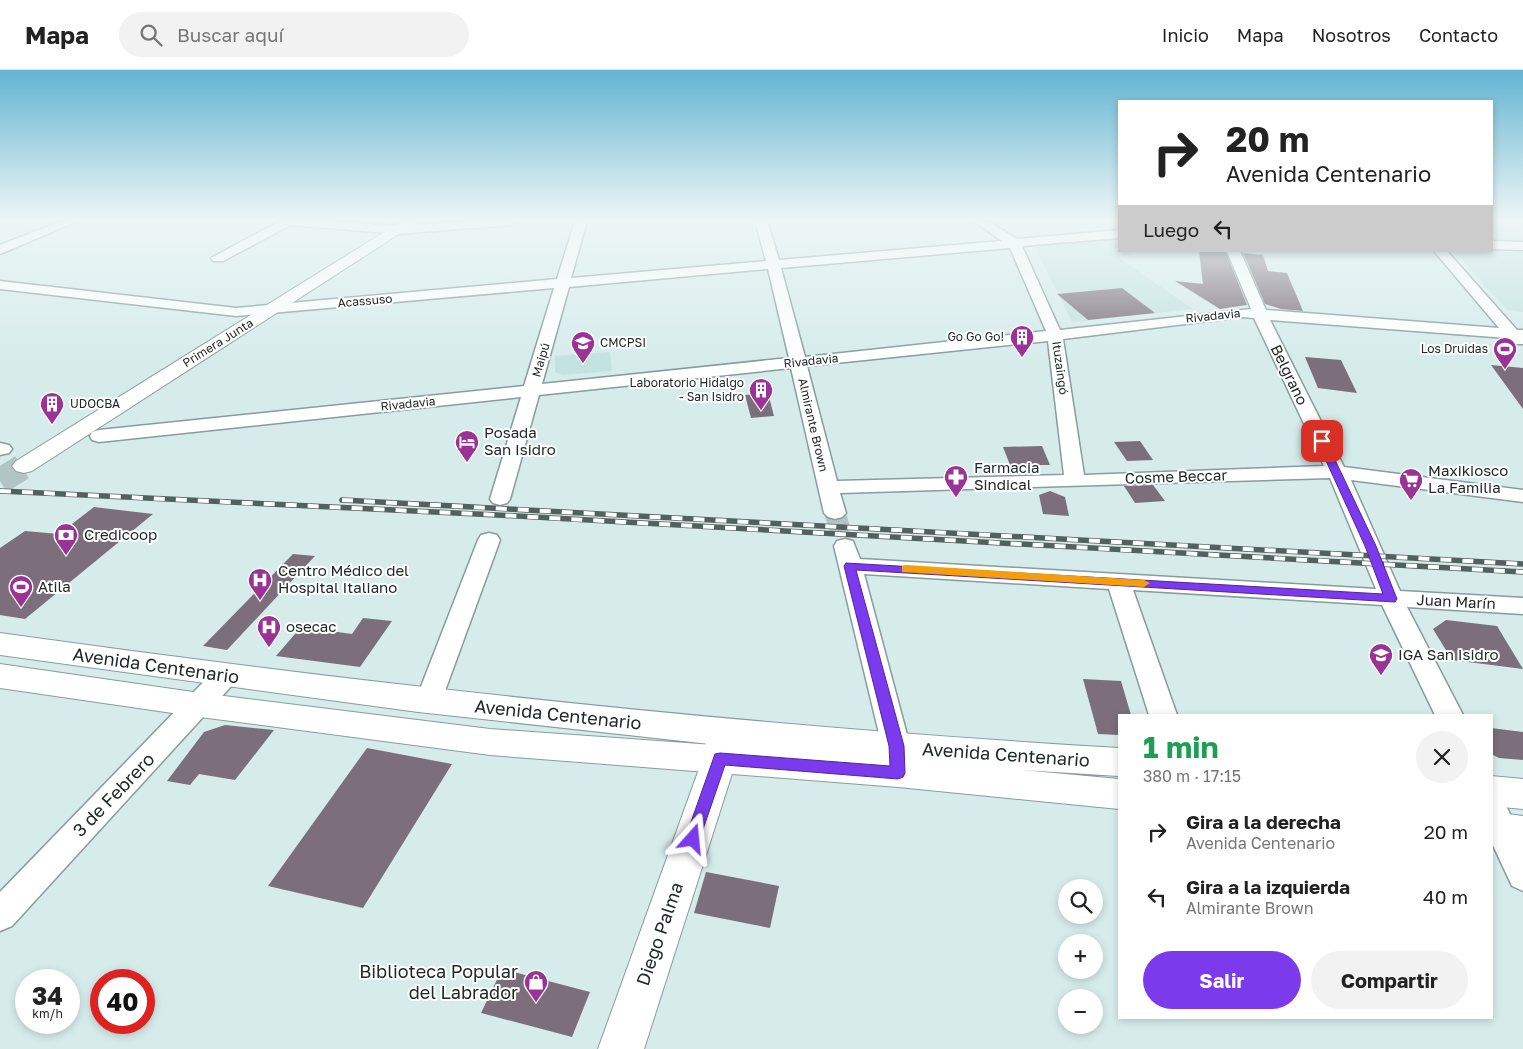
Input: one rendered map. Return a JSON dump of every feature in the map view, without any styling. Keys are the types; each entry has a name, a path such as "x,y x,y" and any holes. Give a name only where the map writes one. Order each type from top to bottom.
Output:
{"main road":[{"name":"Primera Junta","path":"24,466 339,267"},
{"name":"Avenida Centenario","path":"0,644 428,702 722,745 897,760 1118,794"},
{"name":"Avenida Centenario","path":"0,676 200,705 490,742 722,745"},
{"name":"Diego Palma","path":"620,1049 722,745"},
{"name":"Avenida Centenario","path":"897,760 1118,762"},
{"path":"1493,791 1523,794"}],"street":[{"name":"Maipú","path":"500,499 568,267"},
{"name":"Acassuso","path":"0,286 236,312 754,267"},
{"name":"Almirante Brown","path":"774,267 836,513"},
{"name":"Ituzaingó","path":"1025,267 1055,335 1075,481"},
{"name":"Belgrano","path":"1240,267 1370,546 1391,599 1448,714"},
{"path":"1454,267 1517,335 1523,347"},
{"name":"Rivadavia","path":"99,436 531,392 1055,335 1242,312 1517,335"},
{"name":"Cosme Beccar","path":"828,487 1075,481 1307,471 1336,472 1523,496"},
{"path":"428,702 489,540"},
{"name":"Juan Marín","path":"897,760 847,556 1118,582 1523,606"},
{"path":"1118,582 1163,714"},
{"name":"3 de Febrero","path":"0,914 200,705 226,675"},
{"path":"1502,824 1523,876"}],"shaded area":[{"path":"1045,267 1132,267 1193,309 1072,322"},
{"path":"1468,267 1523,267 1523,312 1507,310"},
{"name":"CMCPSI","path":"610,352 612,371 563,375 555,372 555,356"}],"building":[{"path":"1201,267 1232,267 1247,305 1220,309 1175,281 1203,284"},
{"path":"1249,267 1267,267 1268,271 1287,273 1303,311 1281,309 1265,304"},
{"path":"1122,288 1155,313 1088,320 1057,294"},
{"path":"1305,357 1341,360 1357,393 1318,388"},
{"path":"1491,365 1523,368 1523,409"},
{"path":"768,393 774,416 751,418 745,395"},
{"path":"1140,441 1153,460 1127,461 1114,442"},
{"path":"1042,446 1050,465 1010,465 1003,447"},
{"path":"1153,485 1165,501 1135,503 1124,486"},
{"path":"1050,491 1065,497 1069,516 1043,514 1039,495"},
{"name":"Credicoop","path":"94,507 153,514 25,619 0,615 0,548 25,531 59,534"},
{"name":"Centro Médico del Hospital Italiano","path":"293,554 315,556 227,650 203,646"},
{"path":"363,618 392,621 360,667 276,656 301,627 352,634"},
{"path":"1446,620 1497,626 1523,669 1452,660 1433,629"},
{"path":"1083,679 1121,681 1131,714 1118,714 1118,735 1098,734"},
{"path":"225,725 274,730 235,780 199,774 190,785 167,781 204,732"},
{"path":"1493,728 1523,732 1523,760 1499,758 1493,755"},
{"path":"367,748 452,764 363,908 268,886"},
{"path":"706,872 779,886 770,928 694,913"},
{"name":"Biblioteca Popular del Labrador","path":"502,969 590,992 572,1037 481,1013"}],"tunnel":[{"path":"0,481 24,466"},
{"path":"835,513 845,546"}],"railway":[{"path":"0,491 497,515 1523,572"},
{"path":"342,500 1523,564"}],"slow traffic":[{"path":"906,569 1144,583"}],"place":[{"name":"Go Go Go!","path":"1022,358"},
{"name":"CMCPSI","path":"583,364"},
{"name":"Los Druidas","path":"1505,370"},
{"name":"Laboratorio Hidalgo - San Isidro","path":"761,411"},
{"name":"UDOCBA","path":"52,425"},
{"name":"Posada San Isidro","path":"467,463"},
{"name":"Farmacia Sindical","path":"956,498"},
{"name":"Maxikiosco La Familia","path":"1411,501"},
{"name":"Credicoop","path":"66,556"},
{"name":"Centro Médico del Hospital Italiano","path":"260,601"},
{"name":"Atila","path":"21,608"},
{"name":"osecac","path":"269,648"},
{"name":"IGA San Isidro","path":"1381,676"},
{"name":"Biblioteca Popular del Labrador","path":"536,1003"}],"route":[{"path":"693,839 720,758 898,773 896,746 850,566 1391,599 1378,564 1322,441"}]}
